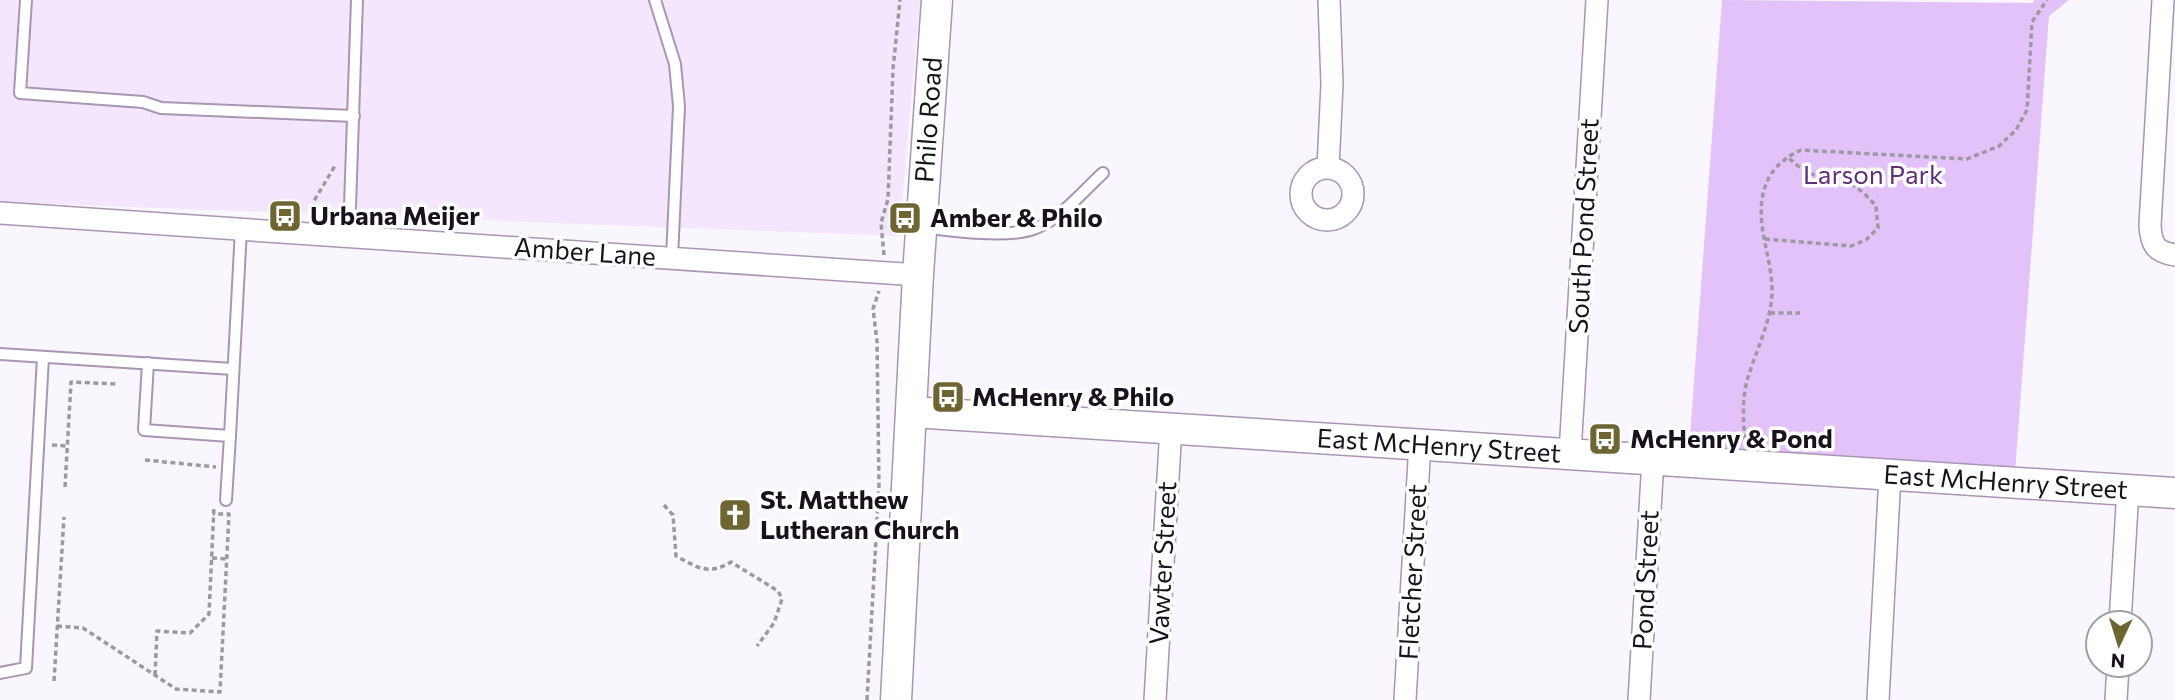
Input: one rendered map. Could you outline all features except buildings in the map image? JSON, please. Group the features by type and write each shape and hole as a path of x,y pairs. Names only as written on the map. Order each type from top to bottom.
{"street":[{"name":"Philo Road","path":"896,700 918,275 937,0"},
{"path":"1328,168 1332,84 1329,0"},
{"name":"South Pond Street","path":"1570,453 1597,0"},
{"path":"2165,252 2151,241 2150,225 2167,10"},
{"name":"Amber Lane","path":"0,213 918,275"},
{"name":"East McHenry Street","path":"912,412 2175,493"},
{"name":"Vawter Street","path":"1155,700 1171,427"},
{"name":"Fletcher Street","path":"1405,700 1420,443"},
{"name":"Pond Street","path":"1639,700 1653,459"},
{"path":"1878,700 1891,475"},
{"path":"2121,609 2128,489"},
{"path":"2116,700 2117,679"}],"lane":[{"path":"26,0 20,93 143,102 161,108 354,116"},
{"path":"349,236 357,0"},
{"path":"655,0 675,64 680,106 672,258"},
{"path":"921,226 1013,232 1035,229 1053,218 1103,173"},
{"path":"226,500 241,229"},
{"path":"0,354 233,369"},
{"path":"0,674 26,668 43,356"},
{"path":"148,363 144,430 230,436"}],"path":[{"path":"885,252 881,223 888,199 893,69 900,0"},
{"path":"1745,439 1743,415 1746,383 1770,313 1772,276 1760,214 1765,187 1787,156 1801,150 1967,159 1999,146 2016,130 2026,110 2032,22 2048,0"},
{"path":"1765,239 1851,246 1866,240 1878,228 1876,206 1862,192 1847,182 1804,173 1787,156"},
{"path":"1768,251 1773,240"},
{"path":"867,700 879,485 877,341 873,309 880,288"},
{"path":"1770,313 1800,313"},
{"path":"65,487 71,382 118,384"},
{"path":"145,460 216,467 215,478"},
{"path":"155,675 157,631 190,633 209,614 214,502"},
{"path":"664,505 673,515 676,556 706,572 718,570 731,562 778,591 782,599 780,608 757,646"},
{"path":"58,626 83,628 176,690 220,692 229,514 214,514"},
{"path":"54,681 64,517"},
{"path":"212,558 227,559"}],"shaded area":[{"path":"0,0 920,0 899,236 0,202"}],"green space":[{"name":"Larson Park","path":"1722,0 2033,3 2034,0 2069,0 2049,16 2015,472 1689,450"}],"place":[{"name":"Urbana Meijer","path":"285,216"},
{"name":"Amber & Philo","path":"905,218"},
{"name":"McHenry & Philo","path":"948,397"},
{"name":"McHenry & Pond","path":"1605,439"},
{"name":"St. Matthew Lutheran Church","path":"735,515"}]}
